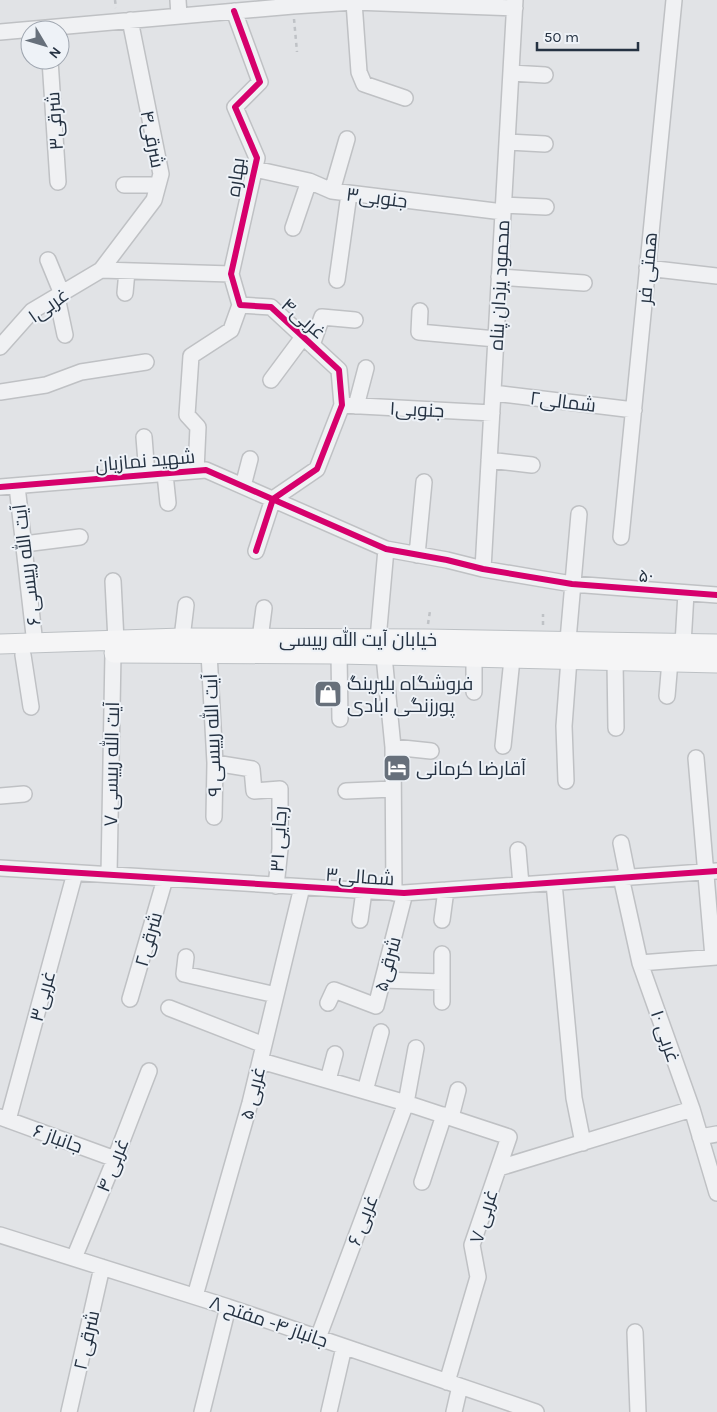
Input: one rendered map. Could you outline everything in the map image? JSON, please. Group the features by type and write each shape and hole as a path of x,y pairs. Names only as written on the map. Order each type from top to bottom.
{"main road":[{"name":"خیابان آیت الله رییسی","path":"114,647 182,638 260,638 381,647 474,648 568,640 717,644"},
{"name":"خیابان آیت الله رییسی","path":"0,644 29,649 114,647 209,653 339,654 381,647"},
{"name":"خیابان آیت الله رییسی","path":"474,648 512,659 717,662"},
{"name":"خیابان آیت الله رییسی","path":"0,656 29,649"}],"street":[{"path":"178,0 179,16"},
{"name":"همتی فر","path":"621,537 674,0"},
{"path":"354,2 359,72 364,84 405,98"},
{"path":"70,27 234,11 293,3 515,4"},
{"name":"محمود یزدان پناه","path":"482,569 515,4"},
{"name":"بهاره","path":"231,274 257,158 235,107 260,82 234,11"},
{"name":"شرقی۴","path":"101,270 154,200 161,174 130,20"},
{"path":"0,32 20,31"},
{"name":"شرقی۳","path":"51,70 58,182"},
{"path":"511,73 545,75"},
{"path":"332,192 347,139"},
{"path":"507,142 545,144"},
{"name":"جنوبی۳","path":"255,169 308,181 332,192 503,209 546,207"},
{"path":"293,228 308,181"},
{"path":"124,185 158,185"},
{"path":"337,280 349,194"},
{"path":"48,260 59,295 65,335"},
{"path":"647,268 717,276"},
{"path":"101,270 231,274 240,305 231,330 191,356 187,415 198,427 196,471"},
{"name":"غربی۱","path":"0,347 32,311 101,270"},
{"path":"126,294 127,271"},
{"path":"500,278 584,283"},
{"name":"غربی۴","path":"240,305 271,307 339,370 349,405"},
{"path":"420,311 420,332 496,339"},
{"path":"271,380 308,341 322,317 355,320"},
{"path":"0,392 46,385 80,372 146,362"},
{"path":"256,550 273,499 317,470 366,368"},
{"name":"شمالی۲","path":"493,393 634,410"},
{"name":"جنوبی۱","path":"349,405 492,413"},
{"path":"144,437 147,475"},
{"path":"243,486 250,459"},
{"path":"489,460 532,465"},
{"name":"شهید نمازیان","path":"0,487 206,470 386,549 447,560 482,569 572,584"},
{"path":"166,474 168,503"},
{"path":"417,555 424,482"},
{"name":"آیت الله رییسی ۶","path":"17,486 24,544 31,707"},
{"path":"568,640 579,514"},
{"path":"24,544 80,537"},
{"name":"شرقی۵","path":"328,1003 334,990 376,1006 400,893 393,747 381,647 386,549"},
{"name":"آیت الله رییسی ۷","path":"109,875 114,647 113,581"},
{"name":"۵۰","path":"572,584 717,595"},
{"path":"683,644 686,593"},
{"path":"182,638 186,605"},
{"path":"260,638 264,608"},
{"path":"474,648 474,692"},
{"name":"آیت الله رییسی ۹","path":"209,653 215,763 214,817"},
{"path":"339,654 340,719"},
{"path":"503,746 512,659"},
{"path":"566,781 564,726 569,659"},
{"path":"615,661 616,728"},
{"path":"666,696 670,661"},
{"path":"393,747 430,751"},
{"path":"640,963 715,957 712,871 696,758"},
{"name":"رجایی ۳۱","path":"215,763 252,769 254,791 280,789 280,848 276,886"},
{"path":"346,791 394,789"},
{"path":"0,796 24,794"},
{"name":"غربی ۱۰","path":"621,843 624,877 640,963 692,1110 717,1193"},
{"path":"518,850 522,885"},
{"name":"شمالی۳","path":"0,868 400,893 712,871"},
{"name":"غربی۳","path":"4,1119 76,873"},
{"name":"شرقی۲","path":"130,999 165,878"},
{"path":"554,883 574,1098 583,1143"},
{"name":"غربی ۵","path":"195,1296 250,1104 302,887"},
{"path":"442,920 446,890"},
{"path":"360,920 364,891"},
{"path":"442,954 442,1002"},
{"path":"186,957 184,974 276,995"},
{"path":"383,980 442,982"},
{"path":"169,1008 264,1045"},
{"path":"365,1091 381,1032"},
{"name":"غربی ۶","path":"318,1338 406,1103 416,1048"},
{"path":"328,1080 335,1054"},
{"path":"260,1061 448,1116"},
{"name":"غربی ۴","path":"74,1258 149,1071"},
{"path":"422,1182 458,1090"},
{"path":"499,1168 692,1110"},
{"name":"غربی ۷","path":"448,1116 509,1137 472,1246 478,1277 454,1384 454,1412"},
{"name":"جانباز ۶","path":"4,1119 115,1159"},
{"path":"700,1137 717,1134"},
{"name":"جانباز ۴- مفتح ۸","path":"0,1235 195,1296 536,1412"},
{"name":"شرقی ۲","path":"70,1412 102,1267"},
{"path":"202,1412 228,1307"},
{"path":"635,1332 638,1412"},
{"path":"329,1412 344,1347"}],"path":[{"path":"293,3 297,52"}],"cycle path":[{"path":"234,11 260,82 235,107 257,158 231,274 240,305 271,307 339,370 342,405 317,469 273,499 256,551"},
{"path":"0,487 206,470 386,549 447,560 483,569 572,584 717,595"},
{"path":"0,868 404,893 717,871"}],"place":[{"name":"فروشگاه بلبرینگ پورزنگی ابادی","path":"328,694"},
{"name":"آقارضا کرمانی","path":"397,768"}]}
